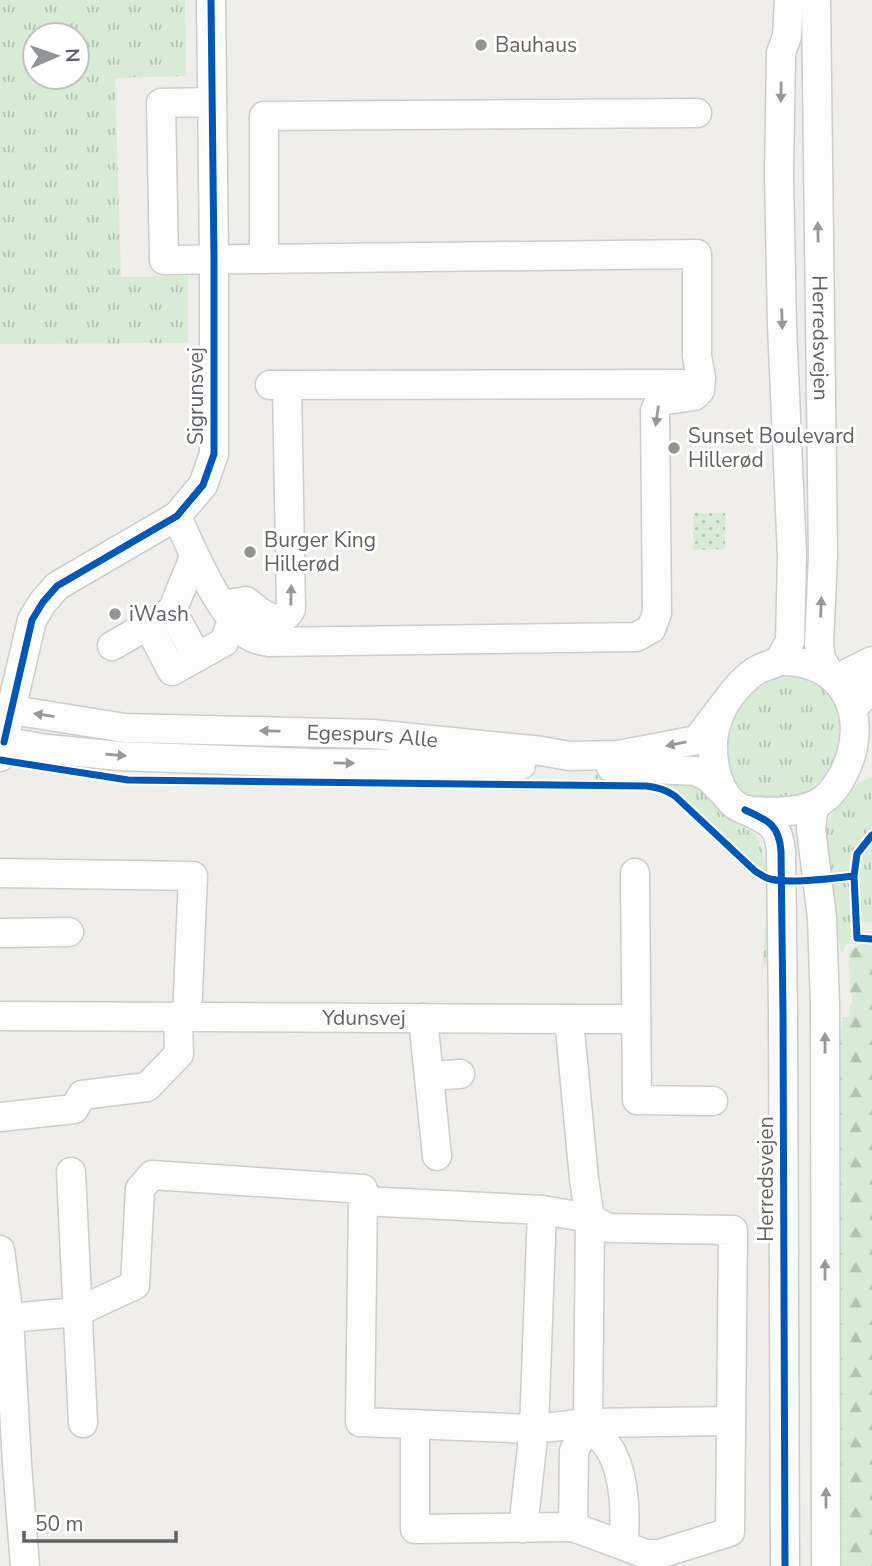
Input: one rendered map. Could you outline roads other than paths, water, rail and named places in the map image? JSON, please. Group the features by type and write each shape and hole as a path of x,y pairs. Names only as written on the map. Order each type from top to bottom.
{"street":[{"name":"Sigrunsvej","path":"1,747 5,709 32,620 43,602 57,586 177,516 203,485 214,454 211,0"},
{"path":"778,0 777,39 781,53"},
{"name":"Herredsvejen","path":"779,661 790,641 792,568 779,175 781,53 787,36 789,0"},
{"name":"Herredsvejen","path":"816,0 823,556 820,645 821,658 832,676"},
{"path":"177,516 191,565 226,623 252,638 278,643 636,637 651,629 657,613 655,411 659,402 694,396 700,390 701,377 697,356 697,254 164,260 160,103 212,102"},
{"path":"264,259 264,116 697,113"},
{"path":"148,625 172,671 197,657 246,601 261,613 276,619 289,614 291,609 279,385 682,384"},
{"path":"111,646 172,611 191,565"},
{"path":"172,611 197,657"},
{"path":"832,676 872,660"},
{"path":"779,661 814,665 832,676 863,717 853,751 860,767 814,806 772,813 745,810 732,802 723,792 715,768 713,747 716,727 725,703 757,670 779,661"},
{"name":"Egespurs Alle","path":"5,709 125,728 373,734 569,755 618,755 697,740 725,703"},
{"name":"Egespurs Alle","path":"1,747 120,756 310,763 588,766 696,771 709,778 723,792"},
{"path":"814,806 811,830 822,918 825,1005 826,1566"},
{"name":"Herredsvejen","path":"745,810 768,821 775,828 781,851 785,1566"},
{"path":"0,873 193,876 179,1054 147,1087 82,1095 74,1109 0,1117"},
{"path":"635,873 637,1100 713,1101"},
{"path":"0,933 69,932"},
{"name":"Ydunsvej","path":"0,1016 636,1019"},
{"path":"423,1018 437,1156"},
{"path":"569,1019 590,1218 588,1423 574,1451 573,1527"},
{"path":"429,1076 460,1074"},
{"path":"71,1172 83,1423"},
{"path":"9,1318 77,1312 135,1285 140,1189 152,1175 363,1189 360,1422 534,1429 588,1423 731,1421"},
{"path":"363,1201 542,1210 590,1218 608,1228 733,1230 730,1532 659,1555 646,1554 573,1527 415,1529 415,1424"},
{"path":"523,1528 534,1429 542,1210"},
{"path":"0,1250 9,1318 9,1464 25,1566"},
{"path":"588,1423 612,1453 621,1480 625,1516 624,1545"}],"place":[{"name":"Bauhaus","path":"481,45"},
{"name":"Sunset Boulevard Hillerød","path":"674,448"},
{"name":"Burger King Hillerød","path":"250,552"},
{"name":"iWash","path":"115,614"}]}
